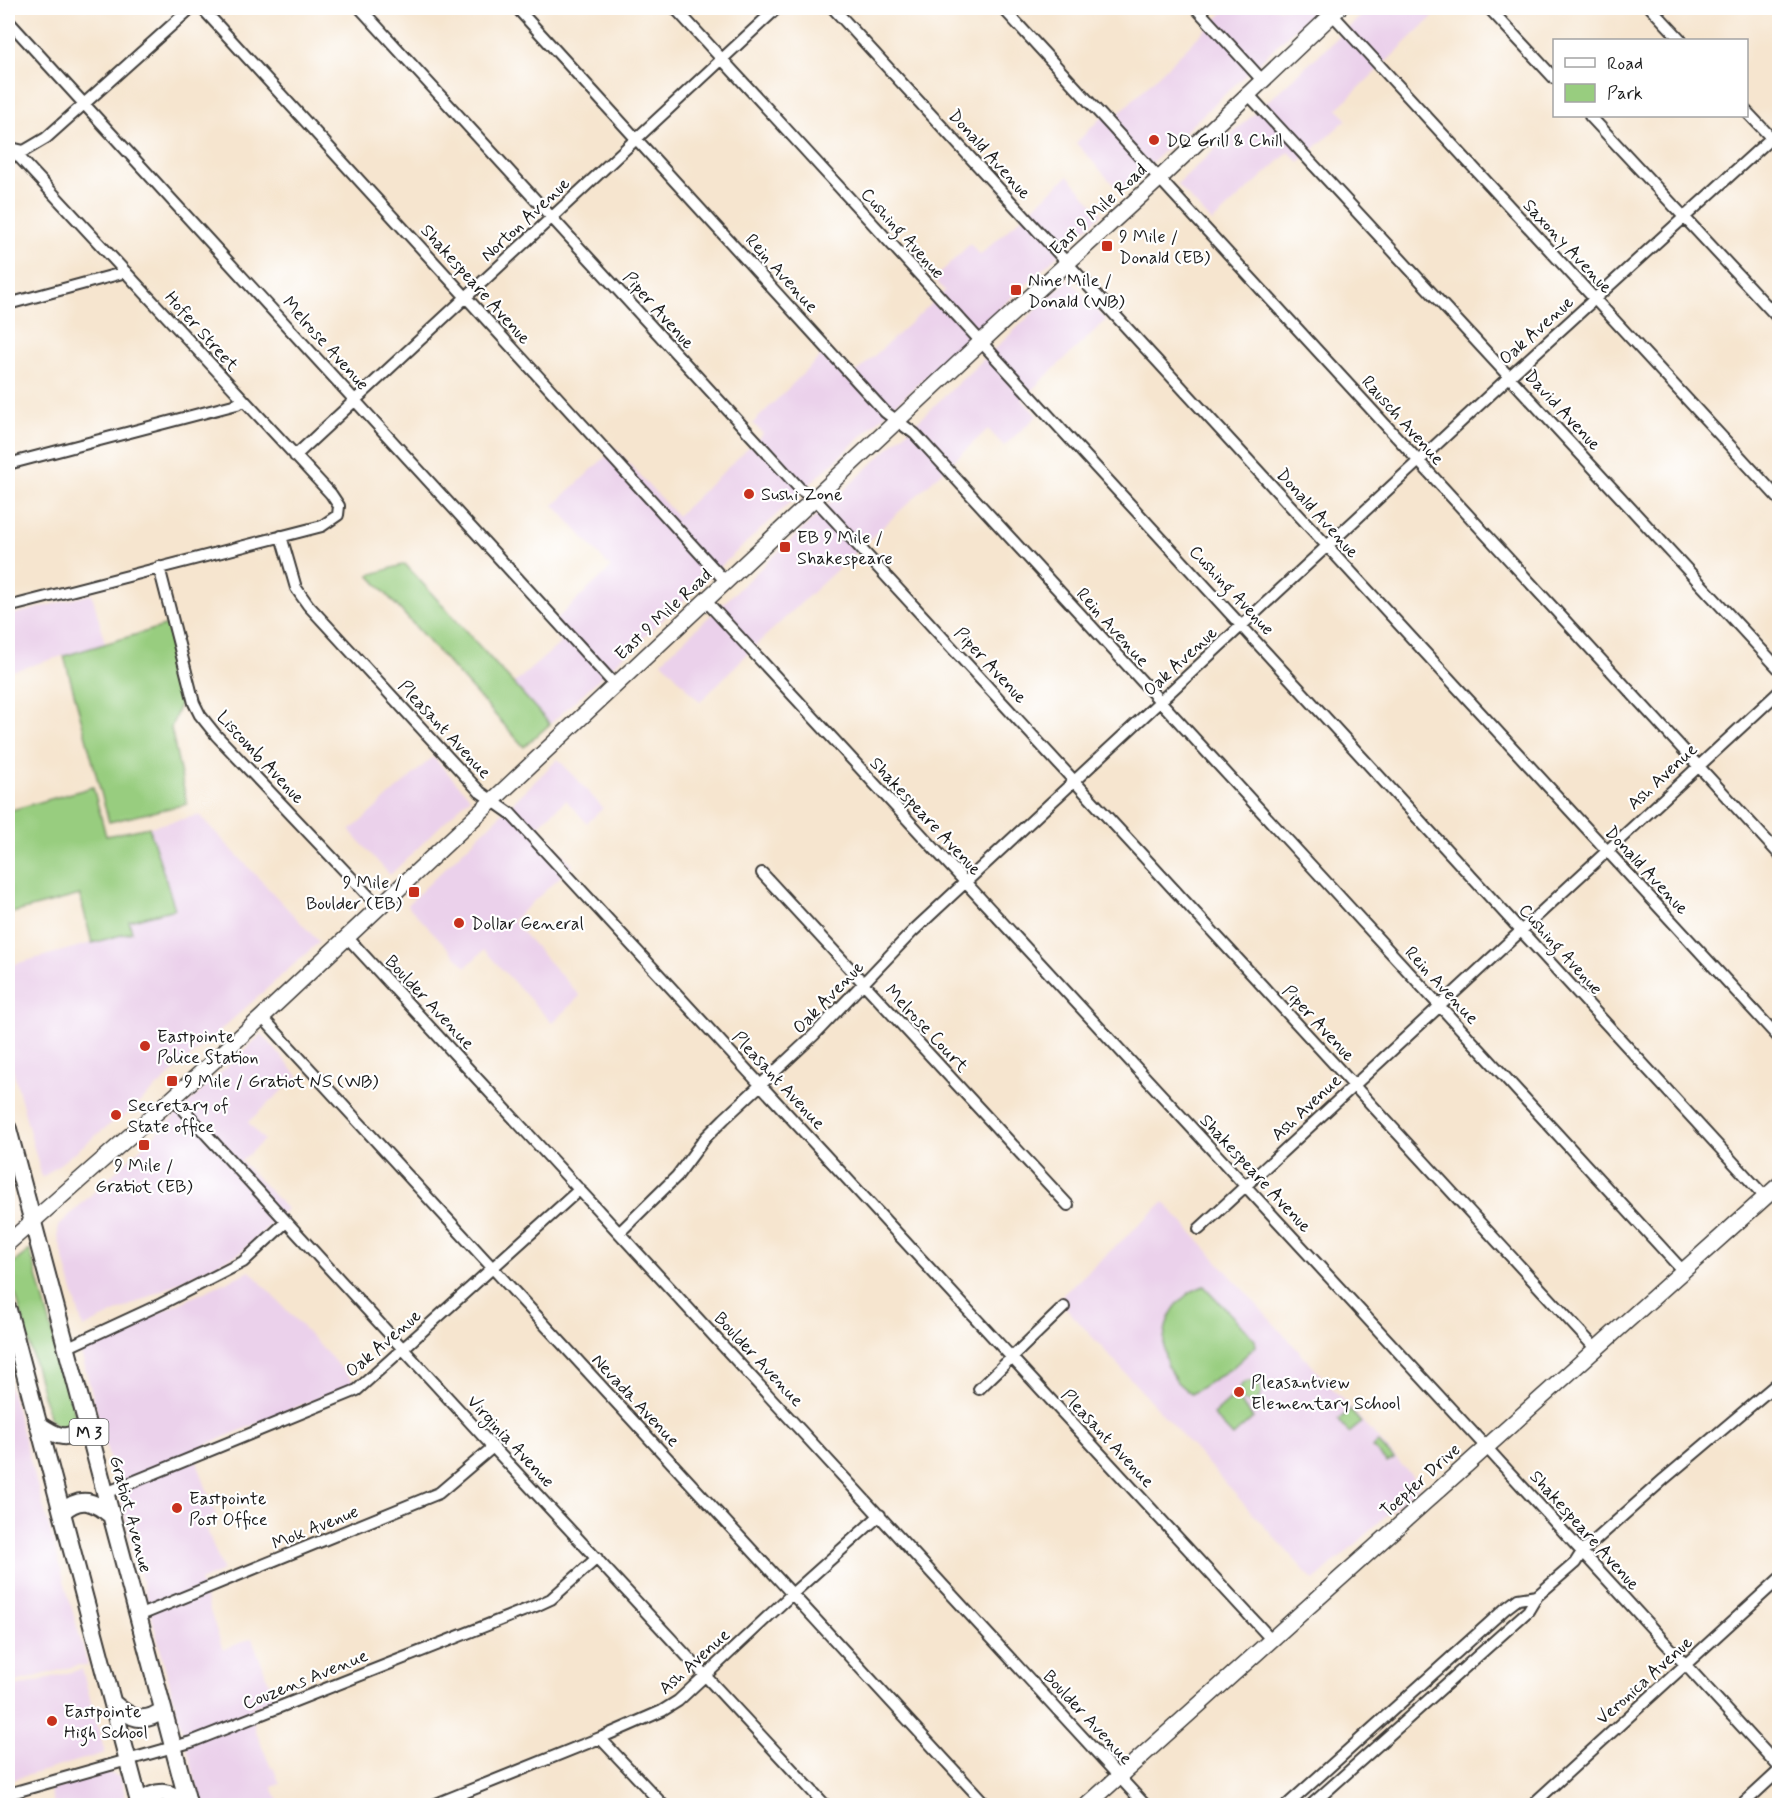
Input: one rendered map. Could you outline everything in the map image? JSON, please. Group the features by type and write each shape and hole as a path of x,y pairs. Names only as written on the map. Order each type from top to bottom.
{"main road":[{"name":"East 9 Mile Road","path":"8,1242 262,1017 1336,11"},
{"name":"Gratiot Avenue","path":"8,1129 188,1806"},
{"name":"Toepfer Drive","path":"1086,1806 1779,1184"},
{"name":"M 3","path":"8,1310 140,1804"},
{"path":"38,1424 56,1435 68,1436 75,1435 87,1425"},
{"path":"62,1512 74,1503 87,1502 100,1506 111,1516"},
{"path":"113,1703 127,1714 140,1718 152,1717 163,1710"},
{"path":"140,1804 152,1794 166,1793 181,1799 188,1806"}],"street":[{"path":"8,147 24,151 46,138 191,8"},
{"name":"Shakespeare Avenue","path":"202,8 726,582"},
{"name":"Piper Avenue","path":"360,8 801,490 814,499 1075,781 1595,1348"},
{"name":"Rein Avenue","path":"517,8 885,412 915,434 1683,1271"},
{"name":"Cushing Avenue","path":"675,8 1765,1197"},
{"name":"Norton Avenue","path":"295,456 777,8"},
{"name":"Donald Avenue","path":"833,8 1779,1040"},
{"name":"Rausch Avenue","path":"1003,8 1779,855"},
{"path":"1196,8 1262,80"},
{"path":"1489,8 1553,77"},
{"path":"1651,8 1680,39"},
{"name":"Saxony Avenue","path":"1336,11 1594,299 1779,500"},
{"name":"Melrose Avenue","path":"12,24 615,685"},
{"name":"David Avenue","path":"1248,94 1779,670"},
{"path":"1748,113 1775,134 1779,147"},
{"path":"1591,117 1779,320"},
{"name":"Oak Avenue","path":"620,1232 677,1176 706,1137 814,1035 913,931 1418,461 1775,134"},
{"name":"Hofer Street","path":"8,147 331,494 339,506 338,515 329,523 281,536"},
{"path":"8,304 126,272"},
{"path":"8,464 237,404 243,400"},
{"path":"8,607 281,536"},
{"name":"Pleasant Avenue","path":"281,536 296,588 301,596 480,792 510,813 1271,1639"},
{"name":"Liscomb Avenue","path":"159,567 194,703 200,716 379,907"},
{"name":"Shakespeare Avenue","path":"706,601 1486,1447 1779,1769"},
{"name":"Ash Avenue","path":"1199,1229 1779,691"},
{"name":"Melrose Court","path":"762,873 1068,1205"},
{"name":"Boulder Avenue","path":"347,937 1146,1806"},
{"name":"Nevada Avenue","path":"262,1017 987,1806"},
{"name":"Virginia Avenue","path":"173,1098 826,1806"},
{"name":"Oak Avenue","path":"106,1493 357,1390 580,1189"},
{"path":"66,1347 162,1303 243,1262 286,1222"},
{"path":"979,1389 1064,1307"},
{"path":"1310,1806 1528,1611 1537,1596 1575,1563 1582,1552 1779,1381"},
{"name":"Mok Avenue","path":"138,1616 440,1493 493,1447"},
{"name":"Ash Avenue","path":"431,1806 600,1738 662,1711 678,1701 880,1515"},
{"name":"Couzens Avenue","path":"8,1794 191,1742 551,1599 597,1558"},
{"name":"Veronica Avenue","path":"1531,1806 1779,1578"},
{"path":"1286,1806 1505,1609 1518,1599 1537,1596"},
{"path":"600,1738 664,1806"},
{"path":"1741,1806 1779,1769"}],"shaded area":[{"path":"1228,8 1317,8 1120,192 1076,143 1110,109 1116,116"},
{"path":"1370,8 1442,8 1337,109 1347,119 1299,162 1289,152 1212,222 1177,184"},
{"path":"1068,176 1102,214 550,724 513,684 562,642 548,627 611,568 554,505 615,448 677,516 763,434 753,423 823,354 848,380 945,291 934,279 970,244 980,255"},
{"path":"1069,279 1106,320 1022,399 1037,416 1004,446 988,429 758,643 700,702 662,661"},
{"path":"92,594 105,643 13,671 8,651 8,616"},
{"path":"433,757 470,797 390,875 350,831"},
{"path":"558,759 603,808 587,823 566,800 538,826 573,865 512,921 580,996 552,1023 484,950 466,967 407,905"},
{"path":"199,815 319,942 120,1120 113,1122 42,1178 8,1051 8,966 131,932 129,921 175,909 149,827"},
{"path":"262,1034 298,1076 248,1122 264,1140 241,1161 287,1209 240,1253 83,1328 58,1237 58,1226"},
{"name":"Pleasantview Elementary School","path":"1164,1202 1420,1485 1314,1581 1058,1299"},
{"path":"250,1271 355,1383 193,1450 216,1516 204,1522 223,1571 200,1581 223,1650 252,1638 275,1699 252,1708 255,1729 280,1784 272,1787 280,1805 202,1805 80,1349"},
{"path":"8,1381 88,1666 79,1665 8,1684"},
{"name":"Eastpointe High School","path":"82,1669 105,1753 8,1781 8,1689"},
{"path":"105,1772 120,1777 128,1805 54,1805 50,1790"}],"green space":[{"path":"405,564 550,724 524,747 369,575"},
{"path":"168,625 180,704 171,728 187,804 109,822 64,656"},
{"path":"93,787 106,836 149,827 175,909 129,921 132,932 92,943 80,895 8,914 8,811"},
{"path":"30,1250 76,1418 74,1426 60,1427 49,1417 17,1299 8,1277 8,1267"},
{"path":"1204,1286 1255,1340 1256,1346 1232,1368 1191,1394 1177,1382 1170,1372 1164,1348 1164,1336 1167,1324 1179,1302"},
{"path":"1250,1381 1258,1384 1261,1392 1258,1400 1250,1403 1242,1400 1239,1392 1242,1384"},
{"path":"1234,1396 1253,1418 1233,1436 1213,1415"},
{"path":"1350,1410 1361,1423 1349,1433 1338,1420"},
{"path":"1378,1442 1394,1459 1387,1463 1373,1448"}],"place":[{"name":"DQ Grill & Chill","path":"1154,140"},
{"name":"9 Mile / Donald (EB)","path":"1107,246"},
{"name":"Nine Mile / Donald (WB)","path":"1016,290"},
{"name":"Sushi Zone","path":"749,494"},
{"name":"EB 9 Mile / Shakespeare","path":"785,547"},
{"name":"9 Mile / Boulder (EB)","path":"414,892"},
{"name":"Dollar General","path":"459,923"},
{"name":"Eastpointe Police Station","path":"145,1046"},
{"name":"9 Mile / Gratiot NS (WB)","path":"172,1081"},
{"name":"Secretary of State office","path":"116,1115"},
{"name":"9 Mile / Gratiot (EB)","path":"144,1145"},
{"name":"Pleasantview Elementary School","path":"1239,1392"},
{"name":"Eastpointe Post Office","path":"177,1508"},
{"name":"Eastpointe High School","path":"52,1721"}]}
